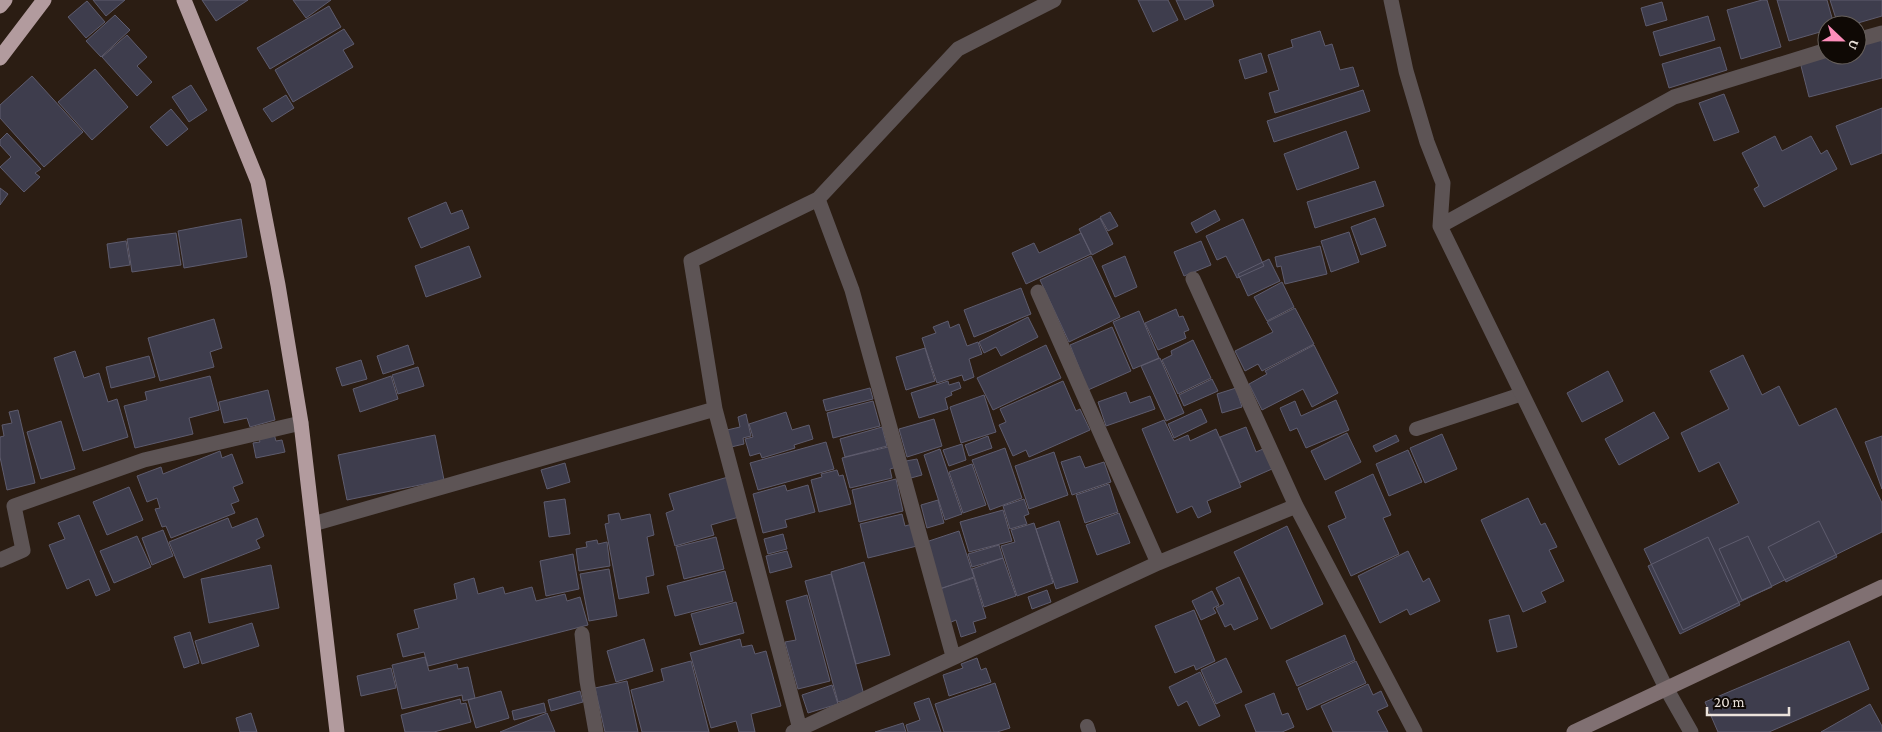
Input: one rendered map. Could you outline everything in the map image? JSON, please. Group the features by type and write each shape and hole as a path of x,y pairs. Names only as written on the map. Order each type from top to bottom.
{"highway":[{"path":"0,6 5,0"},
{"path":"0,58 44,0"},
{"path":"184,0 258,182 278,285 301,423 337,732"}],"street":[{"path":"1054,0 958,49 818,199 691,261 716,408 796,730 1158,563 1296,506"},
{"path":"1391,0 1406,72 1427,142 1443,184 1440,226 1666,688 1690,732"},
{"path":"1867,37 1882,33"},
{"path":"1440,226 1674,97 1817,53"},
{"path":"818,199 852,290 953,656"},
{"path":"1193,279 1296,506 1415,732"},
{"path":"1038,292 1158,563"},
{"path":"313,524 716,408"},
{"path":"0,560 23,550 14,506 144,460 301,423"},
{"path":"1574,732 1882,587"},
{"path":"582,634 587,681 596,732"}],"lane":[{"path":"1416,429 1522,394"}],"building":[{"path":"93,0 125,0 106,16"},
{"path":"202,0 248,0 216,21"},
{"path":"293,0 331,0 306,18"},
{"path":"1138,0 1168,0 1178,20 1153,32"},
{"path":"1176,0 1212,0 1214,6 1185,20"},
{"path":"1767,0 1781,47 1741,59 1727,10"},
{"path":"1777,0 1827,0 1831,15 1817,15 1817,33 1789,41"},
{"path":"1830,0 1882,0 1882,16 1867,20 1867,15 1835,15"},
{"path":"87,1 105,22 86,38 68,17"},
{"path":"1662,2 1667,20 1646,26 1641,8"},
{"path":"329,6 341,27 270,69 257,48"},
{"path":"115,15 130,30 101,57 86,41"},
{"path":"1708,16 1715,40 1660,56 1653,32"},
{"path":"344,29 354,44 343,50 353,67 293,102 275,70"},
{"path":"1320,31 1325,46 1332,44 1340,70 1353,67 1359,86 1275,113 1269,93 1279,90 1268,55 1293,47 1291,40"},
{"path":"127,35 147,57 137,66 152,82 137,96 102,57"},
{"path":"1880,36 1882,43 1882,78 1809,97 1799,58 1817,56 1817,65 1867,65 1867,39"},
{"path":"1720,47 1727,70 1669,88 1662,64"},
{"path":"1261,53 1267,72 1245,79 1239,60"},
{"path":"95,69 128,107 92,140 58,102"},
{"path":"32,76 83,132 44,167 0,118 0,105"},
{"path":"191,85 207,110 189,122 172,97"},
{"path":"1363,90 1370,111 1274,142 1267,121"},
{"path":"1724,94 1739,132 1714,141 1699,103"},
{"path":"286,95 294,108 272,122 263,109"},
{"path":"1882,108 1882,153 1851,165 1836,126"},
{"path":"171,109 188,129 167,146 150,127"},
{"path":"1346,131 1359,168 1297,190 1284,154"},
{"path":"7,133 41,169 35,173 40,177 24,192 0,167 11,157 0,145 0,140"},
{"path":"1775,136 1782,151 1811,136 1821,154 1827,150 1837,169 1764,207 1754,189 1759,186 1742,153"},
{"path":"1375,181 1384,206 1315,228 1307,202"},
{"path":"0,188 8,194 0,205"},
{"path":"446,202 451,214 462,210 469,228 421,248 408,218"},
{"path":"1215,210 1220,220 1196,233 1191,223"},
{"path":"1110,212 1118,226 1108,231 1100,217"},
{"path":"1100,218 1113,244 1092,255 1079,229"},
{"path":"1375,218 1386,246 1361,255 1351,227"},
{"path":"241,219 247,257 184,268 178,231"},
{"path":"1243,219 1264,266 1237,278 1226,256 1217,260 1206,236"},
{"path":"1349,232 1359,262 1331,272 1321,241"},
{"path":"176,233 181,265 132,272 127,239"},
{"path":"1081,233 1091,254 1026,284 1012,253 1034,243 1039,253"},
{"path":"126,241 130,265 110,268 107,244"},
{"path":"1201,241 1211,265 1184,276 1174,252"},
{"path":"469,246 481,277 426,297 415,266"},
{"path":"1320,246 1327,274 1285,284 1281,266 1277,267 1275,257"},
{"path":"1091,256 1120,317 1069,342 1040,280"},
{"path":"1125,256 1137,287 1115,297 1102,266"},
{"path":"1269,259 1280,281 1248,296 1238,274"},
{"path":"1282,282 1294,307 1267,321 1254,297"},
{"path":"1021,288 1031,314 974,337 964,310"},
{"path":"1295,308 1314,344 1262,371 1258,364 1245,371 1235,351 1273,332 1267,322"},
{"path":"1176,309 1179,317 1183,316 1189,330 1184,332 1186,338 1158,350 1145,323"},
{"path":"1139,311 1159,358 1133,369 1113,322"},
{"path":"1028,317 1038,337 1001,356 996,347 984,353 979,342"},
{"path":"214,319 222,348 210,352 214,367 160,381 148,338"},
{"path":"948,321 950,328 959,324 967,346 978,342 982,354 969,359 974,377 964,381 962,375 937,383 922,338 936,333 933,327"},
{"path":"1112,327 1131,371 1088,390 1070,345"},
{"path":"1193,340 1211,378 1178,394 1162,360 1172,355 1171,351"},
{"path":"408,345 414,364 383,374 377,356"},
{"path":"1046,345 1061,378 993,410 977,378"},
{"path":"1314,345 1338,393 1312,407 1303,389 1262,410 1249,384 1267,374 1265,371"},
{"path":"925,348 935,381 906,390 896,357"},
{"path":"75,351 84,378 99,373 108,402 117,399 128,437 83,451 54,358"},
{"path":"1743,355 1762,395 1779,386 1799,426 1836,408 1882,503 1882,532 1683,630 1644,549 1739,503 1719,462 1699,472 1681,433 1729,409 1710,371"},
{"path":"149,356 155,377 111,388 106,367"},
{"path":"1160,358 1184,413 1166,421 1141,366"},
{"path":"361,360 367,379 342,386 336,368"},
{"path":"418,367 424,386 398,394 392,375"},
{"path":"1608,371 1623,401 1582,422 1567,393"},
{"path":"210,376 219,410 189,418 193,434 135,448 124,406 147,400 145,392"},
{"path":"391,376 398,399 360,412 353,389"},
{"path":"1212,379 1218,391 1184,406 1179,395"},
{"path":"948,381 949,385 959,382 961,388 951,392 952,395 945,398 948,409 919,418 911,393"},
{"path":"1063,381 1076,411 1080,409 1090,430 1029,457 1026,450 1013,456 999,425 1006,422 1000,409"},
{"path":"870,388 873,399 826,411 823,400"},
{"path":"1236,388 1242,407 1222,413 1217,394"},
{"path":"268,390 275,420 250,427 247,418 224,423 219,402"},
{"path":"1126,392 1130,403 1150,396 1155,409 1106,426 1098,402"},
{"path":"984,395 996,432 961,443 950,407"},
{"path":"1336,400 1349,430 1306,448 1297,428 1290,431 1280,408 1295,401 1301,416"},
{"path":"873,401 880,426 833,438 827,413"},
{"path":"1201,409 1207,422 1174,438 1168,424"},
{"path":"18,410 35,483 7,490 0,457 0,437 4,436 2,425 12,423 9,412"},
{"path":"786,412 792,430 809,425 813,439 794,445 795,448 762,458 760,453 750,456 745,439 753,437 749,424"},
{"path":"1654,412 1669,438 1619,465 1605,439"},
{"path":"746,414 751,436 743,438 744,444 731,447 727,430 740,427 738,417"},
{"path":"934,419 942,446 907,457 899,429"},
{"path":"1164,420 1174,441 1188,435 1190,441 1216,429 1241,487 1207,501 1211,512 1198,518 1192,506 1177,513 1142,429"},
{"path":"61,421 75,469 41,479 27,432"},
{"path":"882,427 887,446 845,457 840,439"},
{"path":"1246,427 1256,452 1263,449 1272,469 1240,483 1220,437"},
{"path":"1347,433 1361,462 1325,480 1311,451"},
{"path":"274,434 276,441 282,440 285,452 256,458 253,443 260,442 258,438"},
{"path":"1442,434 1457,469 1425,483 1410,448"},
{"path":"435,435 444,480 347,500 338,455"},
{"path":"1396,435 1399,441 1376,452 1373,446"},
{"path":"988,436 992,448 969,456 965,445"},
{"path":"1882,436 1882,489 1865,442"},
{"path":"826,442 834,469 758,490 750,463"},
{"path":"962,444 966,460 949,466 943,450"},
{"path":"892,446 897,467 890,469 892,478 850,488 842,458"},
{"path":"1005,448 1022,498 990,510 972,460"},
{"path":"940,449 962,514 945,520 924,455"},
{"path":"1408,450 1422,482 1389,496 1376,464"},
{"path":"220,451 222,458 232,454 243,483 233,487 239,501 231,504 235,513 171,538 166,526 162,527 155,509 160,508 157,498 147,502 137,476 161,467 163,474"},
{"path":"1054,452 1068,495 1029,509 1015,466"},
{"path":"1080,456 1085,468 1104,462 1111,482 1072,495 1061,462"},
{"path":"917,459 922,475 911,478 906,461"},
{"path":"565,463 570,482 547,489 541,470"},
{"path":"972,464 986,505 963,513 949,472"},
{"path":"837,470 839,476 843,475 851,504 819,512 811,480 822,477 821,474"},
{"path":"1373,474 1391,515 1383,518 1399,554 1351,576 1328,526 1346,518 1335,492"},
{"path":"728,477 739,517 711,525 714,535 675,546 666,513 674,510 669,494"},
{"path":"896,479 903,511 859,522 852,490"},
{"path":"1109,484 1118,512 1085,523 1076,495"},
{"path":"785,485 787,491 808,485 815,512 785,520 787,527 763,533 753,494"},
{"path":"129,487 143,520 107,535 93,502"},
{"path":"1528,498 1541,525 1545,523 1557,547 1549,550 1564,581 1541,592 1546,602 1523,612 1481,520"},
{"path":"565,499 570,534 549,537 544,502"},
{"path":"1024,499 1029,514 1024,516 1027,524 1010,529 1003,506"},
{"path":"938,500 944,523 927,528 921,505"},
{"path":"1003,510 1012,541 969,552 960,522"},
{"path":"619,513 621,520 650,514 654,535 647,537 654,575 646,577 649,593 619,599 605,524 609,523 608,515"},
{"path":"1119,513 1130,543 1097,555 1086,525"},
{"path":"902,514 905,526 912,524 917,546 868,558 860,524"},
{"path":"79,515 110,590 96,596 89,579 67,589 49,545 65,539 58,523"},
{"path":"228,518 232,528 257,518 264,536 256,540 260,548 184,578 169,542"},
{"path":"1059,521 1078,582 1056,589 1036,529"},
{"path":"1819,521 1837,557 1786,582 1768,547"},
{"path":"1034,523 1053,583 1017,596 1001,546 1015,542 1011,530"},
{"path":"1287,526 1323,604 1271,629 1234,552"},
{"path":"163,530 173,556 152,565 142,538"},
{"path":"959,531 974,577 940,589 926,542"},
{"path":"783,534 787,549 768,554 764,539"},
{"path":"137,536 151,567 114,583 100,551"},
{"path":"1748,536 1772,587 1742,600 1719,549"},
{"path":"716,537 724,569 684,579 676,547"},
{"path":"1708,537 1740,605 1680,634 1648,566"},
{"path":"597,540 598,544 607,542 610,566 579,571 576,549 587,547 586,542"},
{"path":"999,545 1003,558 972,567 968,554"},
{"path":"787,551 792,567 770,573 766,556"},
{"path":"1408,551 1423,582 1429,578 1440,601 1410,615 1407,609 1380,623 1358,576"},
{"path":"573,554 579,589 546,596 540,561"},
{"path":"1003,558 1016,596 984,607 972,569"},
{"path":"864,562 890,655 856,664 831,572"},
{"path":"271,565 279,608 209,623 201,579"},
{"path":"609,569 617,616 589,621 580,574"},
{"path":"725,571 733,601 675,616 667,586"},
{"path":"831,574 864,695 838,702 805,581"},
{"path":"1239,577 1258,619 1234,630 1231,624 1225,627 1216,608 1224,604 1216,588"},
{"path":"474,578 478,594 503,587 505,594 532,587 536,601 565,594 567,601 580,597 588,625 428,666 424,652 403,657 397,634 419,628 414,610 457,599 454,584"},
{"path":"974,578 986,618 973,622 976,632 961,637 956,620 949,623 939,589"},
{"path":"1047,590 1051,602 1032,609 1028,597"},
{"path":"1212,591 1219,605 1213,608 1216,613 1201,620 1192,601"},
{"path":"807,595 830,681 798,689 785,642 796,640 786,601"},
{"path":"736,602 744,633 700,645 691,614"},
{"path":"1194,610 1215,661 1196,670 1194,665 1175,673 1155,626"},
{"path":"1509,615 1517,647 1497,652 1489,620"},
{"path":"252,623 259,646 202,664 195,641"},
{"path":"190,632 199,663 184,668 174,637"},
{"path":"1345,635 1355,660 1297,686 1286,661"},
{"path":"644,639 653,671 616,682 607,651"},
{"path":"740,639 742,647 752,645 755,654 766,651 781,706 751,714 755,732 739,732 736,721 711,728 690,653"},
{"path":"1849,641 1869,689 1769,732 1718,732 1705,702"},
{"path":"425,657 429,671 457,664 458,669 468,667 475,698 463,701 462,695 402,709 392,665"},
{"path":"977,658 981,670 986,668 991,682 949,696 943,675 963,668 961,664"},
{"path":"1226,658 1242,692 1216,704 1201,670"},
{"path":"691,661 709,732 642,732 631,690 664,681 661,669"},
{"path":"1356,661 1366,683 1307,710 1298,688"},
{"path":"391,668 396,688 361,696 357,676"},
{"path":"1200,672 1220,716 1199,726 1187,701 1178,706 1169,687"},
{"path":"627,681 638,732 605,732 595,688"},
{"path":"995,683 1010,728 997,732 944,732 935,704"},
{"path":"1368,684 1373,695 1381,691 1388,706 1377,711 1388,732 1333,732 1321,706"},
{"path":"832,685 838,704 808,713 802,695"},
{"path":"501,691 509,718 476,728 468,700"},
{"path":"580,691 583,702 551,711 548,700"},
{"path":"1274,693 1282,715 1288,713 1294,727 1282,732 1256,732 1245,705"},
{"path":"929,698 941,732 908,732 906,725 920,720 914,703"},
{"path":"460,699 461,704 466,703 471,722 434,732 405,732 401,715"},
{"path":"544,703 546,712 514,720 512,711"},
{"path":"1870,704 1882,726 1882,732 1821,732"},
{"path":"251,713 257,732 240,732 236,718"},
{"path":"547,713 555,732 500,732"},
{"path":"903,723 906,732 875,732"}]}
